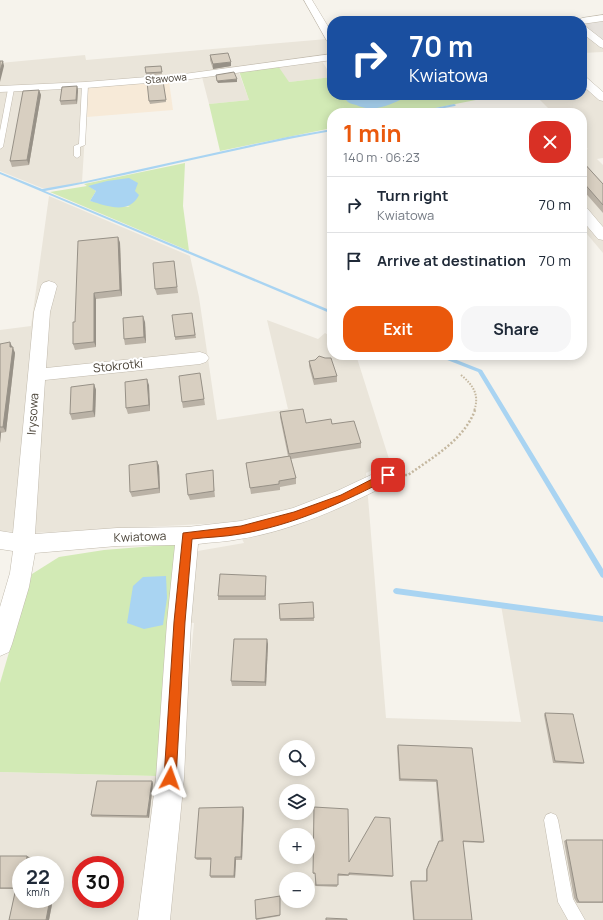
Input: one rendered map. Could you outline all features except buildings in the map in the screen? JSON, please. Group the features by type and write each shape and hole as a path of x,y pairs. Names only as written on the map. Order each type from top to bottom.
{"street":[{"path":"308,0 327,32"},
{"path":"587,20 603,18"},
{"path":"587,32 603,45"},
{"name":"Stawowa","path":"0,89 85,85 184,77 327,58"},
{"path":"587,84 603,98"},
{"path":"587,217 603,236"},
{"name":"Irysowa","path":"26,544 24,529 36,374 42,312 49,286"},
{"name":"Stokrotki","path":"36,374 200,358"},
{"name":"Kwiatowa","path":"0,540 26,544 117,537 187,536 241,530 295,516 344,497 388,475"},
{"path":"154,920 170,778 179,622 187,536"},
{"path":"0,644 22,570 26,544"}],"lane":[{"path":"77,156 77,146 82,144 85,85"},
{"path":"0,146 11,88"},
{"path":"551,820 566,902 577,920"}],"path":[{"path":"388,475 408,475 457,438 469,424 475,408 476,394 471,384 461,375"}],"shaded area":[{"path":"603,20 603,41 587,30 587,23"},
{"path":"587,34 603,41 603,52 587,53"},
{"path":"327,39 327,58 322,61 327,69 327,78 289,82 238,70 249,100 209,104 202,77 88,86 82,182 52,189 42,188 0,171 0,63 85,55 86,60"},
{"path":"587,78 603,93 603,158 597,159 603,165 603,253 587,234 587,108 548,108 540,100 587,100"},
{"path":"169,81 173,110 87,117 88,86"},
{"path":"49,196 190,256 199,297 217,420 288,409 267,320 318,339 325,333 327,334 327,360 358,360 390,462 366,473 386,718 521,722 501,605 603,621 603,920 0,920 0,772 156,776 163,709 186,710 194,623 186,622 192,552 244,543 233,521 223,523 32,533 0,531 0,330 31,326"}],"green space":[{"path":"278,66 289,82 327,78 327,100 476,100 435,108 327,108 327,129 220,151 209,104 249,100 239,71"},
{"path":"185,163 183,206 189,251 50,192 87,186 84,184","holes":["89,186 130,207 90,201 96,191"]},
{"path":"178,544 156,776 0,772 0,683 32,574 59,557 104,550"}],"water":[{"path":"346,100 400,100 378,108 362,107"},
{"path":"129,178 138,183 135,191 139,195 130,205 124,207 110,207 90,201 96,191 88,186 107,181"},
{"path":"166,576 167,598 163,625 144,629 127,623 133,586 143,577"}],"waterway":[{"path":"439,108 454,105"},
{"path":"43,190 327,131"},
{"path":"0,173 327,311"},
{"path":"452,360 480,371 603,575"},
{"path":"396,591 603,619"}],"route":[{"path":"170,778 179,622 187,536 241,530 295,516 344,497 388,475"}]}
